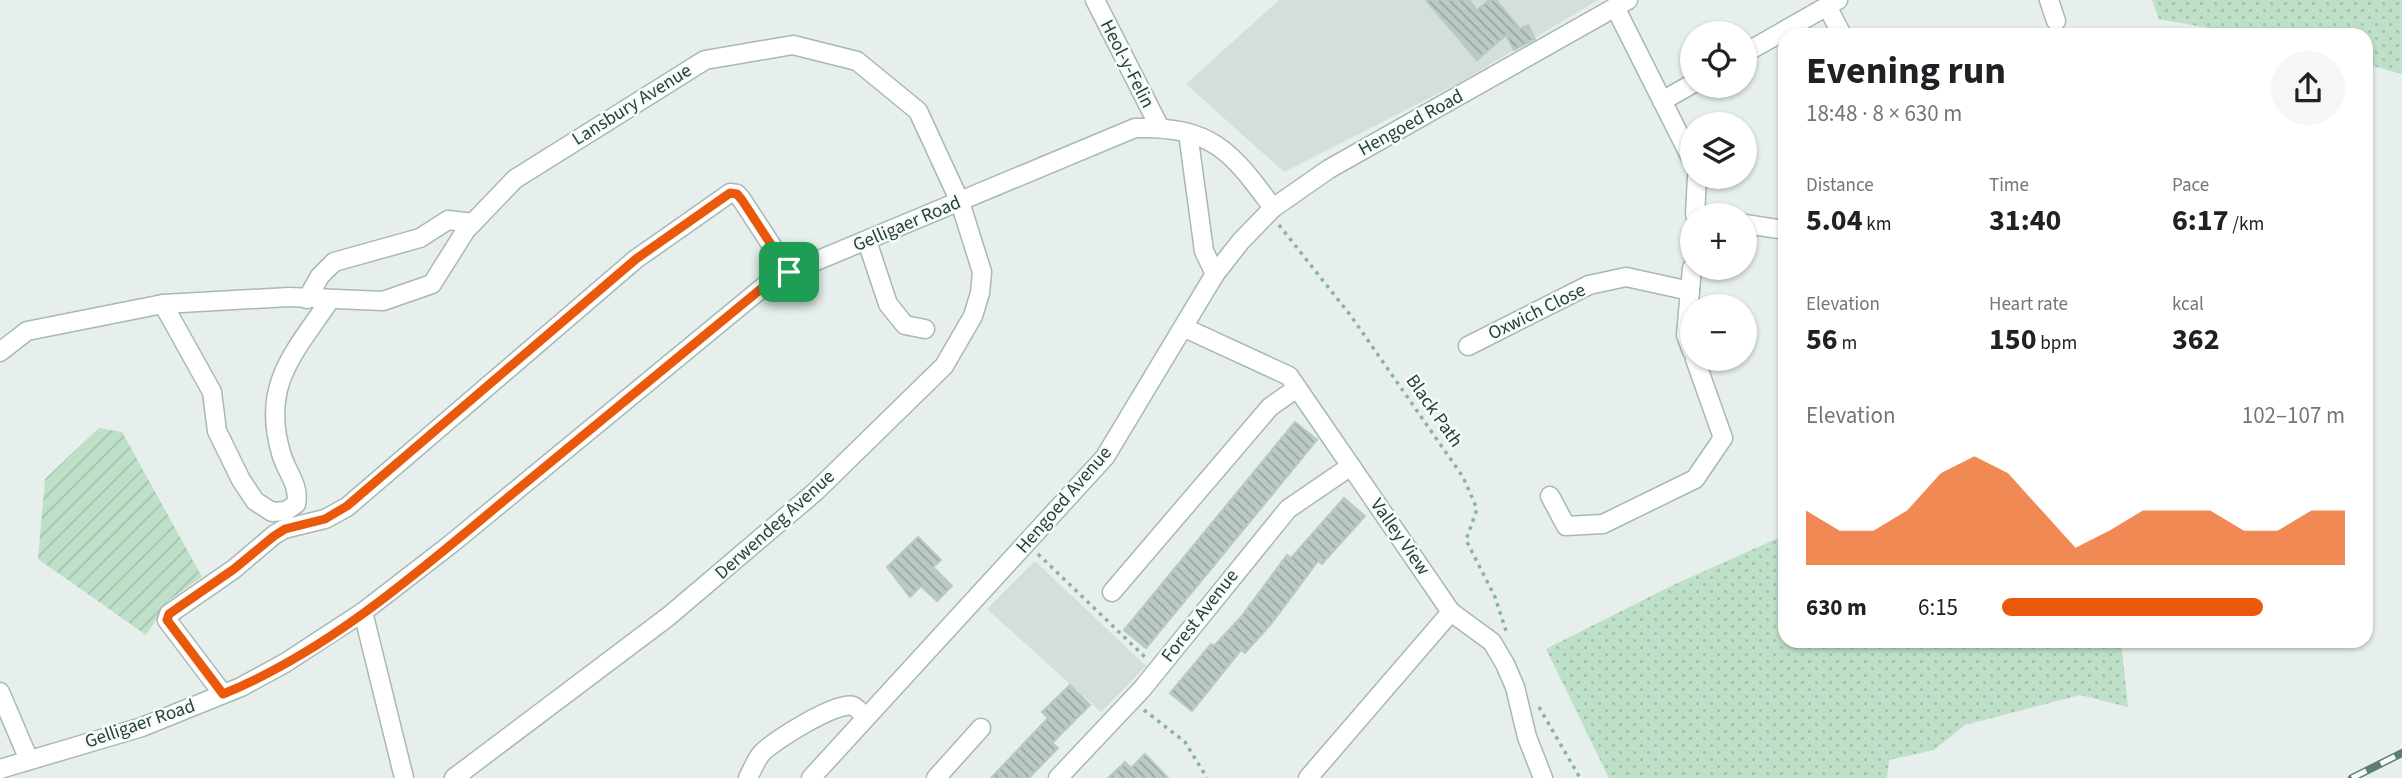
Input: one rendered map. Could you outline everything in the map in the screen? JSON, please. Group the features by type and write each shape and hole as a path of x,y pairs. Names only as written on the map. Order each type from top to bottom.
{"street":[{"name":"Heol-y-Felin","path":"1094,0 1160,128"},
{"path":"2049,0 2056,21"},
{"path":"1788,28 1832,3 1840,28"},
{"path":"1622,4 1662,101 1680,136"},
{"name":"Hengoed Road","path":"1215,274 1241,241 1271,210 1329,169 1622,4"},
{"path":"1757,46 1778,34"},
{"name":"Lansbury Avenue","path":"0,352 27,331 163,304 307,299 383,301 432,284 473,223 515,179 705,60 793,45 857,61 918,111 960,202"},
{"path":"1662,101 1680,91"},
{"name":"Gelligaer Road","path":"0,769 142,727 223,694 285,663 363,612 451,544 773,279 960,202 1112,135 1135,128 1160,128 1188,133 1213,143 1236,159 1271,210"},
{"path":"1188,133 1204,251 1215,274"},
{"path":"163,304 212,391 217,431 241,480 263,509 290,519 325,519 347,506 636,259 730,193 737,194 742,200 789,272"},
{"name":"Derwendeg Avenue","path":"454,778 669,616 768,535 944,366 962,340 981,293 982,272 976,245 960,202"},
{"path":"307,299 320,276 334,262 420,238 448,220 473,223"},
{"path":"1757,226 1778,229"},
{"path":"867,241 888,304 905,325 925,329"},
{"name":"Hengoed Avenue","path":"811,778 1105,457 1185,328 1215,274"},
{"name":"Oxwich Close","path":"1468,346 1589,285 1626,277 1690,291"},
{"path":"1690,294 1691,280"},
{"path":"223,694 176,636 167,620 169,614 234,569 290,519 298,491 283,461 275,432 275,404 287,361 330,300"},
{"name":"Valley View","path":"1185,328 1289,376 1451,612 1492,642 1506,664 1543,778"},
{"path":"1550,496 1566,526 1603,524 1695,479 1723,438 1699,371"},
{"path":"1112,592 1270,407 1297,387"},
{"name":"Forest Avenue","path":"1058,778 1158,669 1288,509 1351,466"},
{"path":"363,612 404,778"},
{"path":"1308,778 1451,612"},
{"path":"0,692 29,760"},
{"path":"748,778 761,754 780,738 831,711 845,705 854,706 865,718"},
{"path":"936,778 981,728"}],"path":[{"name":"Black Path","path":"1271,210 1351,316 1462,477 1477,509 1466,540 1495,597 1507,636"},
{"path":"1026,543 1158,669"},
{"path":"1131,700 1185,742 1207,778"}],"shaded area":[{"path":"1279,0 1598,0 1459,83 1284,172 1186,84"},
{"path":"1035,561 1146,666 1101,712 987,609"}],"green space":[{"path":"2152,0 2402,0 2402,74 2373,66 2373,28 2208,28 2159,19"},
{"path":"99,428 122,432 202,577 169,600 146,635 38,559 45,479"},
{"path":"1778,538 1778,648 2122,648 2128,707 2080,695 1965,725 1934,750 1889,760 1887,778 1609,778 1546,649 1671,586"}],"building":[{"path":"1426,0 1469,0 1477,10 1489,0 1496,0 1520,29 1528,25 1535,39 1514,50 1506,35 1477,60"},
{"path":"1295,422 1317,440 1146,648 1124,630"},
{"path":"1344,498 1365,516 1322,564 1318,561 1271,624 1245,653 1241,650 1192,711 1170,693 1211,644 1214,646 1241,617 1287,555 1291,558"},
{"path":"918,537 941,560 933,567 952,586 937,601 921,586 910,597 887,567"},
{"path":"1070,685 1090,705 1052,743 1058,748 1029,778 991,778 1048,718 1042,712"},
{"path":"1145,754 1168,778 1108,778 1125,762 1131,768"}],"railway":[{"path":"2352,778 2402,753"}],"route":[{"path":"730,193 737,194 742,200 789,272 773,279 451,544 363,612 285,663 223,694 176,636 167,620 169,614 234,569 285,529 325,519 347,506 462,411 636,259 730,193"}]}
